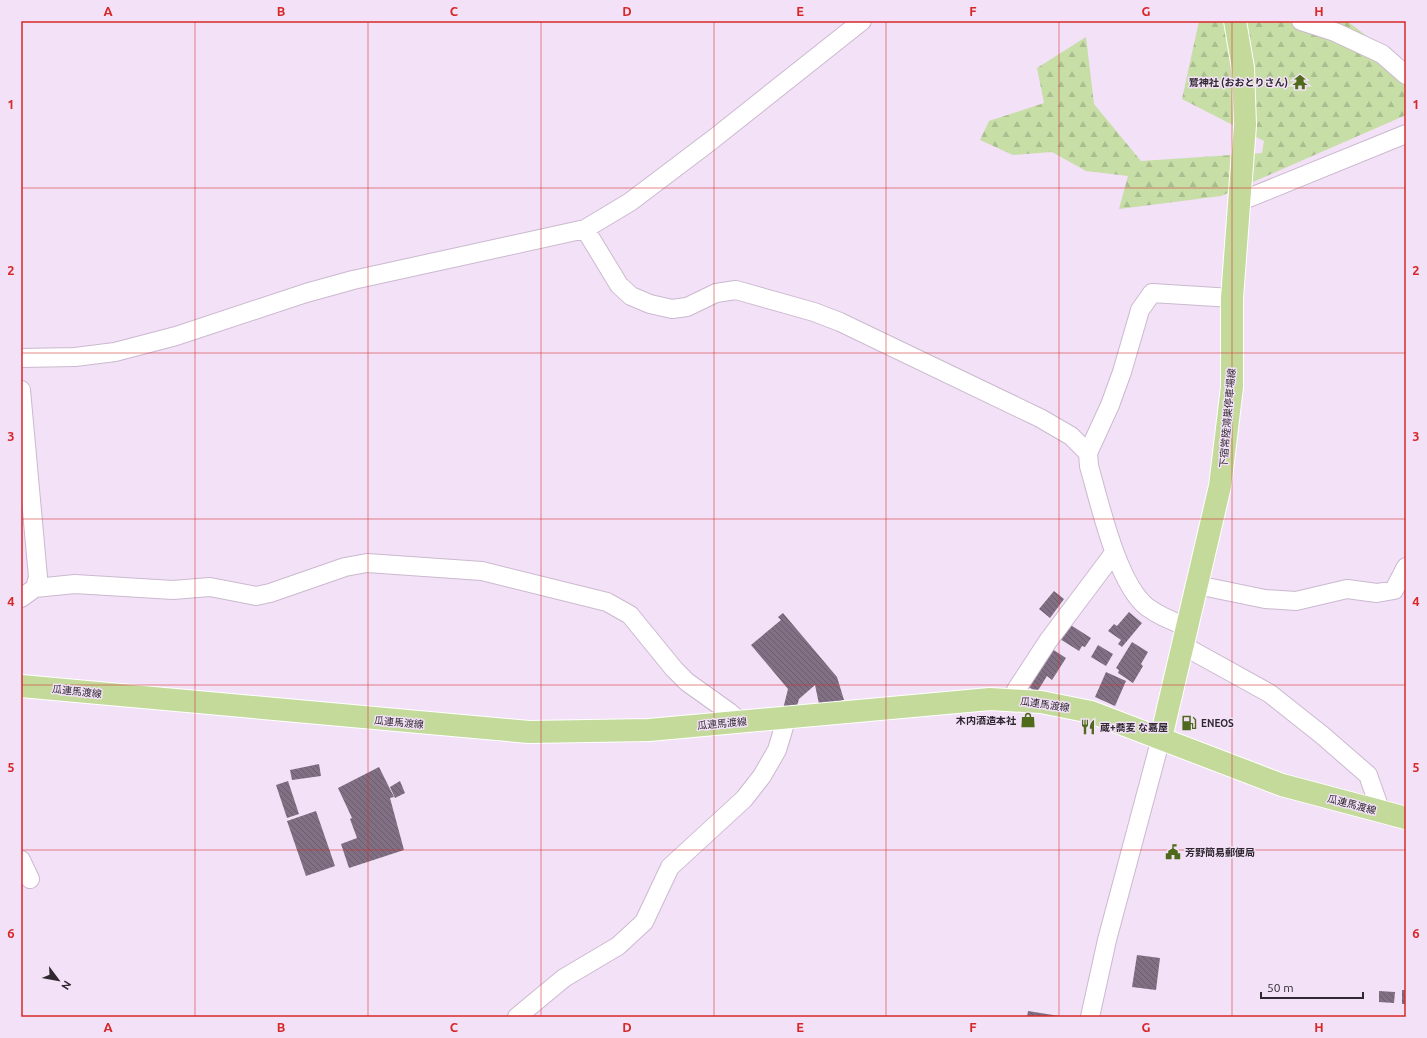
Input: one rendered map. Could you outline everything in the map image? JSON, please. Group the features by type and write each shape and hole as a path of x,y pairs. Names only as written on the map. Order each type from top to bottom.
{"main road":[{"name":"下宿常陸鴻巣停車場線","path":"1161,738 1220,486 1232,387 1232,298 1241,201 1245,124 1243,68 1235,21"},
{"name":"瓜連馬渡線","path":"21,686 528,732 649,730 964,701 1015,699 1065,705 1090,712 1161,738 1282,786 1406,818"}],"street":[{"path":"21,358 75,357 115,352 176,336 306,293 353,280 585,229 630,202 712,140 862,21"},
{"path":"1301,21 1335,32 1382,54 1406,75"},
{"path":"1241,201 1406,134"},
{"path":"585,229 619,285 631,296 650,304 672,309 687,307 716,293 736,290 814,312 840,322 1040,418 1071,436 1088,453"},
{"path":"1232,298 1152,293 1140,310 1110,405 1088,453 1089,466 1114,553 1133,590 1147,607 1176,623 1184,635 1269,693 1322,735 1368,775 1381,812"},
{"path":"21,390 38,577 28,593"},
{"path":"1015,699 1016,690 1048,641 1114,553"},
{"path":"28,593 75,584 173,590 210,588 256,596 270,593 345,568 367,563 482,571 607,602 630,615 674,669 687,682 730,712 740,722"},
{"path":"1197,585 1264,599 1296,602 1347,590 1377,593 1394,590 1406,567"},
{"path":"517,1017 564,978 618,946 644,922 670,867 744,799 762,776 777,750 787,717"},
{"path":"1090,1017 1107,940 1161,738"},
{"path":"21,860 30,879"}],"green space":[{"path":"1199,21 1347,21 1406,66 1406,115 1221,196 1119,209 1128,176 1086,171 1052,152 1013,155 980,140 989,121 1044,103 1037,68 1086,37 1094,104 1141,161 1262,153 1264,141 1182,99"}],"building":[{"path":"1054,591 1064,599 1050,618 1039,609"},
{"path":"1129,612 1142,623 1122,647 1118,644 1121,640 1108,631 1114,624 1117,626"},
{"path":"783,613 837,677 844,700 830,704 819,704 815,685 799,699 797,706 783,709 788,689 751,645 781,620 778,617"},
{"path":"1069,624 1091,638 1085,647 1082,646 1079,651 1060,639"},
{"path":"1132,642 1148,652 1141,664 1143,666 1133,683 1118,673 1119,670 1116,668"},
{"path":"1098,645 1113,654 1106,666 1091,657"},
{"path":"1049,647 1066,658 1052,680 1047,676 1037,692 1025,685"},
{"path":"1106,672 1126,681 1115,706 1095,697"},
{"path":"319,764 321,776 292,780 290,770"},
{"path":"379,767 394,797 390,798 404,850 349,868 341,844 357,838 350,819 352,818 338,788"},
{"path":"288,781 299,814 287,818 276,785"},
{"path":"400,781 405,793 395,798 390,787"},
{"path":"316,811 335,866 306,876 287,821"},
{"path":"1137,955 1160,958 1156,990 1132,987"},
{"path":"1402,990 1406,990 1406,1004 1402,1004"},
{"path":"1379,991 1395,992 1394,1003 1379,1002"},
{"path":"1028,1011 1059,1016 1059,1017 1027,1017"}],"place":[{"name":"鷲神社 (おおとりさん)","path":"1300,82"},
{"name":"木内酒造本社","path":"1028,720"},
{"name":"ENEOS","path":"1189,723"},
{"name":"蔵+蕎麦 な嘉屋","path":"1088,727"},
{"name":"芳野簡易郵便局","path":"1173,852"}]}
